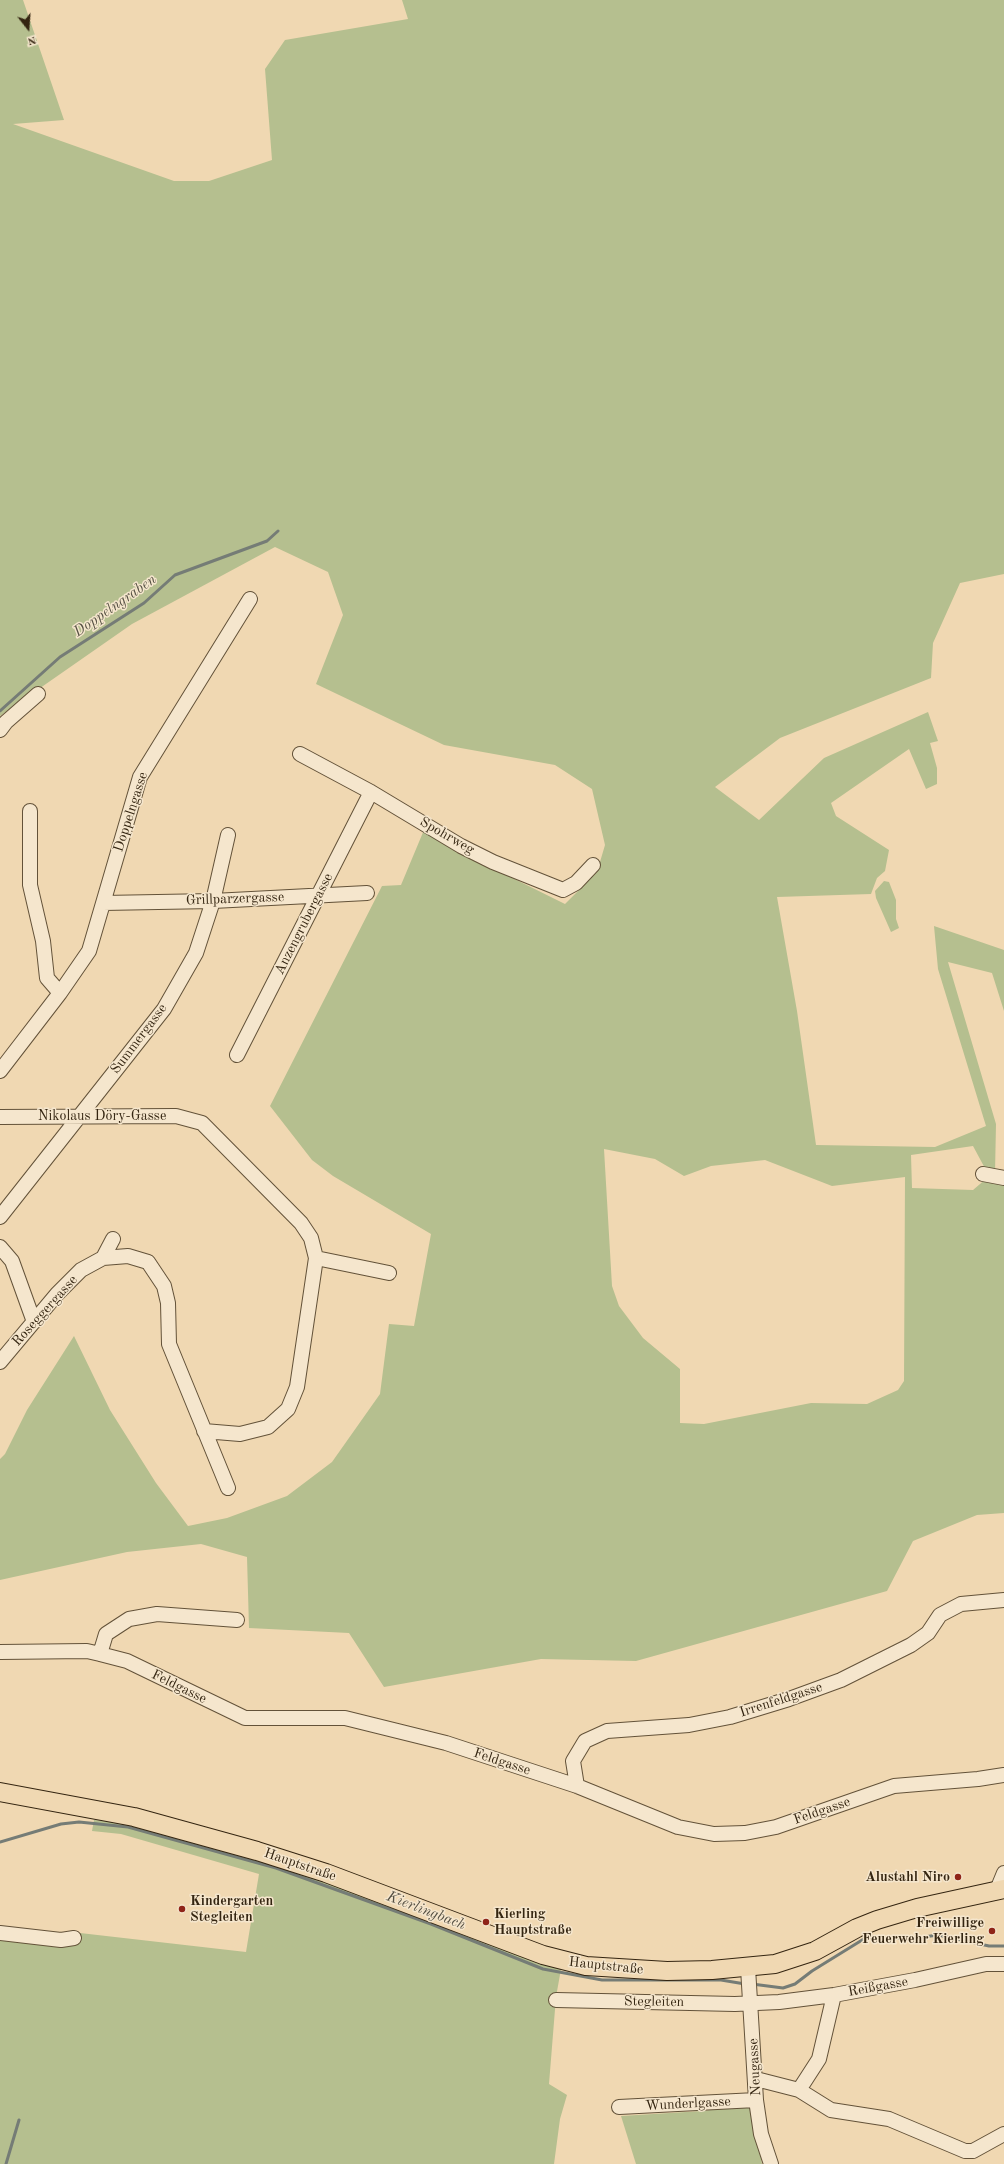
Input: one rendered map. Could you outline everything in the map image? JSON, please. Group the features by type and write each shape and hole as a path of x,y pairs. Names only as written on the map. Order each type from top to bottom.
{"main road":[{"name":"Hauptstraße","path":"0,1792 134,1818 257,1850 313,1869 566,1962 638,1970 712,1970 748,1968 774,1964 802,1957 874,1921 962,1897 1001,1890"}],"street":[{"name":"Doppelngasse","path":"0,1071 60,993 89,952 140,777 250,600"},
{"path":"0,730 6,722 38,694"},
{"name":"Spohrweg","path":"300,754 371,792 461,846 493,862 563,890 576,883 593,865"},
{"name":"Anzengrubergasse","path":"237,1055 371,792"},
{"path":"30,811 30,885 43,941 47,978 60,993"},
{"name":"Summergasse","path":"0,1217 164,1009 196,953 213,900 228,835"},
{"name":"Grillparzergasse","path":"103,902 213,900 367,893"},
{"name":"Nikolaus Döry-Gasse","path":"0,1117 176,1116 202,1123 301,1223 311,1238 316,1258"},
{"path":"983,1174 1004,1178"},
{"path":"103,1258 113,1239"},
{"path":"0,1247 12,1261 34,1322"},
{"name":"Roseggergasse","path":"0,1362 57,1294 81,1270 103,1258 128,1256 148,1262 164,1286 168,1303 169,1344 228,1488"},
{"path":"204,1431 240,1434 268,1427 288,1409 297,1387 316,1258 389,1273"},
{"name":"Irrenfeldgasse","path":"577,1786 573,1761 585,1741 607,1731 689,1726 730,1717 789,1699 841,1680 911,1646 928,1633 940,1615 961,1604 1004,1600"},
{"path":"100,1654 106,1634 129,1619 157,1614 237,1620"},
{"name":"Feldgasse","path":"0,1652 87,1651 100,1654 127,1661 245,1718 346,1718 446,1744 577,1786 678,1827 722,1834 745,1833 776,1827 894,1786 978,1779 1004,1775"},
{"path":"1001,1890 1004,1873"},
{"path":"0,1933 61,1940 74,1938"},
{"name":"Reißgasse","path":"751,1998 779,2002 834,1995 942,1975 986,1964 1004,1964"},
{"name":"Neugasse","path":"748,1968 756,2079 756,2100 761,2134 771,2164"},
{"path":"799,2090 820,2059 834,1995"},
{"name":"Stegleiten","path":"556,2000 751,1998"},
{"path":"756,2079 799,2090 831,2110 890,2119 965,2151 973,2151 1004,2134"},
{"name":"Wunderlgasse","path":"619,2107 756,2100"}],"green space":[{"path":"0,0 23,0 64,120 13,124 174,181 209,181 272,160 265,69 285,40 408,19 402,0 1004,0 1004,574 960,583 933,643 931,678 780,738 715,787 759,820 824,758 928,712 938,741 930,743 937,768 937,784 926,789 909,749 831,803 836,816 889,850 885,871 877,878 871,894 777,897 797,1011 816,1145 935,1147 986,1126 938,969 934,926 1004,950 1004,1011 992,973 948,962 996,1124 995,1173 987,1172 973,1146 911,1155 912,1188 973,1190 987,1178 1004,1181 1004,1513 977,1515 913,1541 887,1591 636,1661 541,1659 384,1687 349,1633 249,1628 247,1557 201,1544 127,1552 0,1580 0,1459 5,1454 27,1410 74,1336 110,1410 156,1483 188,1526 227,1518 287,1496 332,1462 380,1394 389,1324 414,1326 431,1234 333,1176 312,1160 270,1106 382,886 401,885 424,830 468,856 565,904 597,872 605,845 592,789 555,765 444,745 316,684 343,615 328,572 275,547 132,624 0,716","holes":["604,1149 655,1159 684,1176 711,1166 765,1160 832,1186 905,1177 904,1381 898,1390 867,1404 811,1403 704,1424 680,1423 680,1369 643,1338 619,1306 612,1286"]},
{"path":"884,881 889,882 896,900 896,919 899,928 891,932 876,898 875,891"},
{"path":"94,1820 122,1822 285,1868 561,1969 556,1997 549,2084 567,2095 560,2119 554,2164 0,2164 0,1937 64,1944 80,1933 246,1952 259,1874 121,1834 92,1831"},
{"path":"753,2105 762,2164 636,2164 621,2116 702,2111"}],"waterway":[{"name":"Doppelngraben","path":"0,711 60,657 144,603 175,575 267,541 278,531"},
{"name":"Kierlingbach","path":"0,1842 61,1824 79,1822 128,1827 276,1868 431,1924 543,1969 602,1980 721,1980 745,1984"},
{"name":"Kierlingbach","path":"752,1984 783,1988 795,1984 812,1971 867,1937 909,1939 938,1935 989,1946 1004,1946"},
{"path":"6,2164 19,2120"}],"place":[{"name":"Alustahl Niro","path":"958,1877"},
{"name":"Kindergarten Stegleiten","path":"182,1909"},
{"name":"Kierling Hauptstraße","path":"486,1922"},
{"name":"Freiwillige Feuerwehr Kierling","path":"992,1931"}]}
